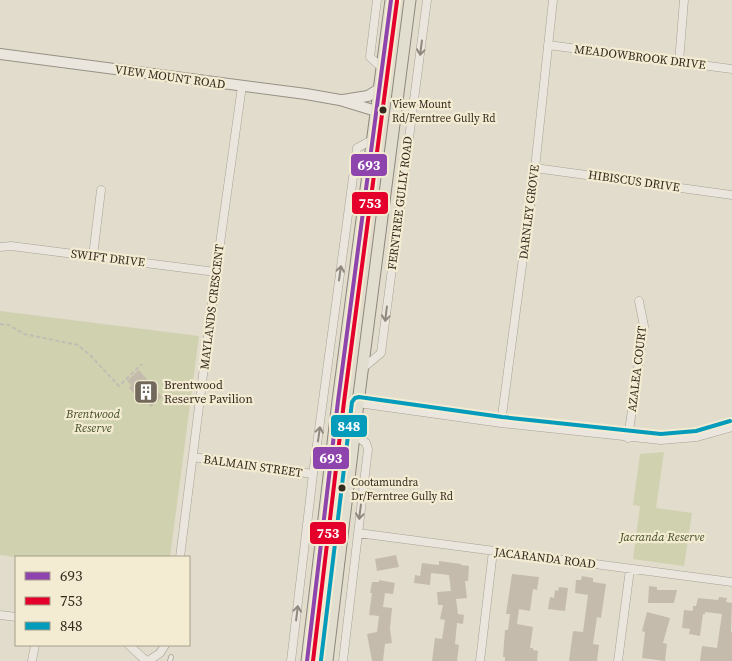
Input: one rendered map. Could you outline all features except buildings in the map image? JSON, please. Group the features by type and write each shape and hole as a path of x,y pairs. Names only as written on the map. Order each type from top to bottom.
{"main road":[{"path":"306,661 391,0"},
{"name":"FERNTREE GULLY ROAD","path":"327,661 410,0"},
{"path":"376,111 396,106"},
{"path":"338,401 358,404"}],"street":[{"path":"376,0 370,57 382,68"},
{"name":"FERNTREE GULLY ROAD","path":"363,368 381,353 427,0"},
{"name":"DARNLEY GROVE","path":"501,423 535,168 553,0"},
{"path":"679,62 684,0"},
{"name":"MEADOWBROOK DRIVE","path":"548,45 732,69"},
{"name":"VIEW MOUNT ROAD","path":"0,54 340,100 376,111"},
{"name":"MAYLANDS CRESCENT","path":"180,556 216,272 242,86"},
{"name":"VIEW MOUNT ROAD","path":"340,100 368,96 379,89"},
{"path":"291,661 313,474 357,148 372,140"},
{"name":"HIBISCUS DRIVE","path":"535,168 732,195"},
{"path":"388,174 404,176"},
{"path":"93,256 101,190"},
{"name":"SWIFT DRIVE","path":"0,247 11,246 216,272"},
{"name":"AZALEA COURT","path":"628,438 644,326 639,301"},
{"path":"358,404 628,438 661,440 697,437 732,427"},
{"path":"343,661 368,449 366,443 355,435"},
{"name":"BALMAIN STREET","path":"193,457 313,474"},
{"name":"JACARANDA ROAD","path":"358,533 732,582"},
{"path":"480,661 493,551"},
{"path":"618,661 630,569"},
{"path":"0,615 15,617"},
{"path":"32,661 34,646"},
{"path":"130,646 147,661 160,653 164,646"}],"path":[{"path":"0,324 9,325 24,334 78,344 119,386 142,364"}],"green space":[{"name":"Brentwood Reserve","path":"0,311 199,336 170,556 15,557 0,555"},
{"name":"Jacranda Reserve","path":"664,452 656,508 692,513 684,566 633,559 640,506 633,505 640,454"}],"transit line":[{"name":"693","path":"307,661 338,401 391,0"},
{"name":"753","path":"313,661 344,402 397,1"},
{"name":"848","path":"321,660 352,402 355,398 359,397 502,417 661,434 696,431 730,421"}],"place":[{"name":"View Mount Rd/Ferntree Gully Rd","path":"383,110"},
{"name":"Brentwood Reserve Pavilion","path":"146,392"},
{"name":"Cootamundra Dr/Ferntree Gully Rd","path":"342,488"}]}
